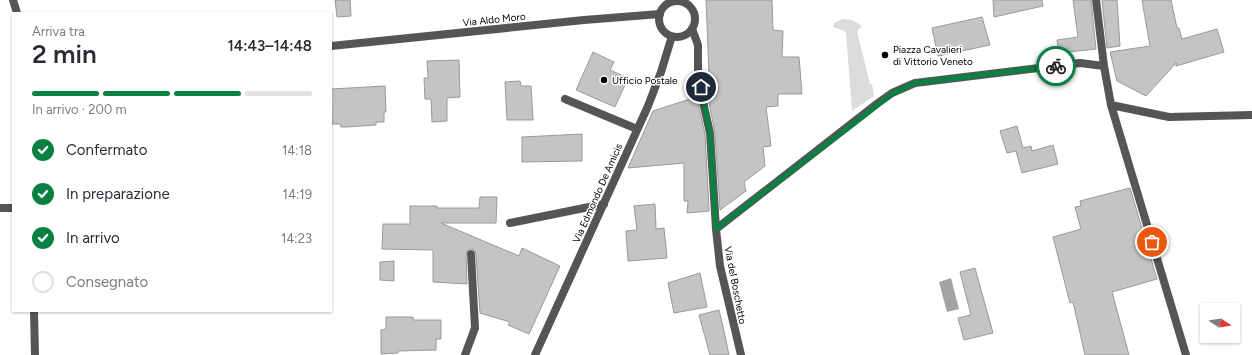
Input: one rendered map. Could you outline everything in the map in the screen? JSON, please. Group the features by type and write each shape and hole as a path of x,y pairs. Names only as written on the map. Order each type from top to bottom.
{"street":[{"path":"13,0 17,12"},
{"path":"1096,0 1104,66 1111,106 1186,355"},
{"path":"684,1 693,11 694,23 692,29 683,36 672,36 661,27 659,21 660,14 667,4 684,1"},
{"name":"Via Aldo Moro","path":"332,46 584,20 660,14"},
{"name":"Via del Boschetto","path":"692,29 698,45 703,102 710,133 716,229 720,266 741,355"},
{"name":"Via Edmondo De Amicis","path":"535,355 648,106 661,72 672,36"},
{"path":"716,229 878,103 892,94 915,83 1080,63 1104,66"},
{"path":"565,99 637,129"},
{"path":"1111,106 1169,117 1252,115"},
{"path":"510,223 604,204"},
{"path":"0,208 12,208"},
{"path":"465,355 475,328 471,254"},
{"path":"34,312 35,355"}],"shaded area":[{"path":"843,19 852,20 862,26 857,31 874,96 852,111 846,33 833,27 834,23"},
{"path":"951,278 959,309 947,312 939,282"}],"building":[{"path":"335,0 350,0 351,16 337,17"},
{"path":"706,0 772,0 773,30 783,31 782,57 799,57 802,94 778,94 778,106 766,107 771,146 763,147 765,166 744,182 746,191 720,210 715,133 708,97 710,98"},
{"path":"993,0 1042,0 1043,6 994,17"},
{"path":"1073,0 1091,0 1096,49 1059,53 1057,40 1078,37"},
{"path":"1102,0 1117,0 1120,46 1107,48"},
{"path":"1142,0 1171,0 1177,28 1179,28 1182,39 1217,29 1224,52 1176,66 1176,63 1146,96 1117,81 1110,52 1150,46"},
{"path":"982,17 990,45 938,56 932,28"},
{"name":"Ufficio Postale","path":"593,52 614,62 610,70 628,78 615,107 576,90"},
{"path":"459,60 460,97 447,98 447,121 432,122 431,99 425,99 424,78 428,78 427,61"},
{"path":"520,81 521,86 531,86 533,120 507,120 505,82"},
{"path":"385,86 386,112 384,112 384,122 376,122 376,125 347,127 341,127 340,124 332,124 332,89"},
{"path":"691,94 696,95 705,134 709,211 687,213 688,201 684,201 684,163 628,168 653,111 690,99"},
{"path":"1017,126 1023,148 1031,146 1032,151 1053,145 1058,164 1022,173 1016,151 1007,153 1000,131"},
{"path":"582,134 582,161 522,162 522,137"},
{"path":"1130,188 1157,279 1112,292 1129,355 1085,355 1073,302 1070,303 1053,237 1081,229 1075,207 1081,206 1080,201"},
{"path":"480,197 497,197 496,223 441,223 519,256 522,248 560,266 529,334 508,325 510,322 480,313 476,254 474,249 468,249 466,254 467,284 433,282 433,250 382,249 383,224 410,224 410,206 437,206 437,208 479,208"},
{"path":"655,204 656,229 664,228 667,258 628,261 626,231 637,230 634,206"},
{"path":"394,261 394,281 380,280 380,262"},
{"path":"975,268 993,333 964,340 958,318 971,315 960,272"},
{"path":"700,273 707,307 674,313 668,283"},
{"path":"719,310 729,355 710,355 699,315"},
{"path":"386,317 413,317 414,320 441,320 441,339 436,339 436,350 398,351 398,353 381,354 381,330 386,329"}],"way so far":[{"path":"1056,66 1080,63 1104,66 1111,106 1152,242"}],"place":[{"name":"Piazza Cavalieri di Vittorio Veneto","path":"885,55"},
{"name":"Ufficio Postale","path":"604,80"}],"route":[{"path":"701,87 710,133 714,170 716,229 878,103 892,94 915,83 1056,66"}]}
